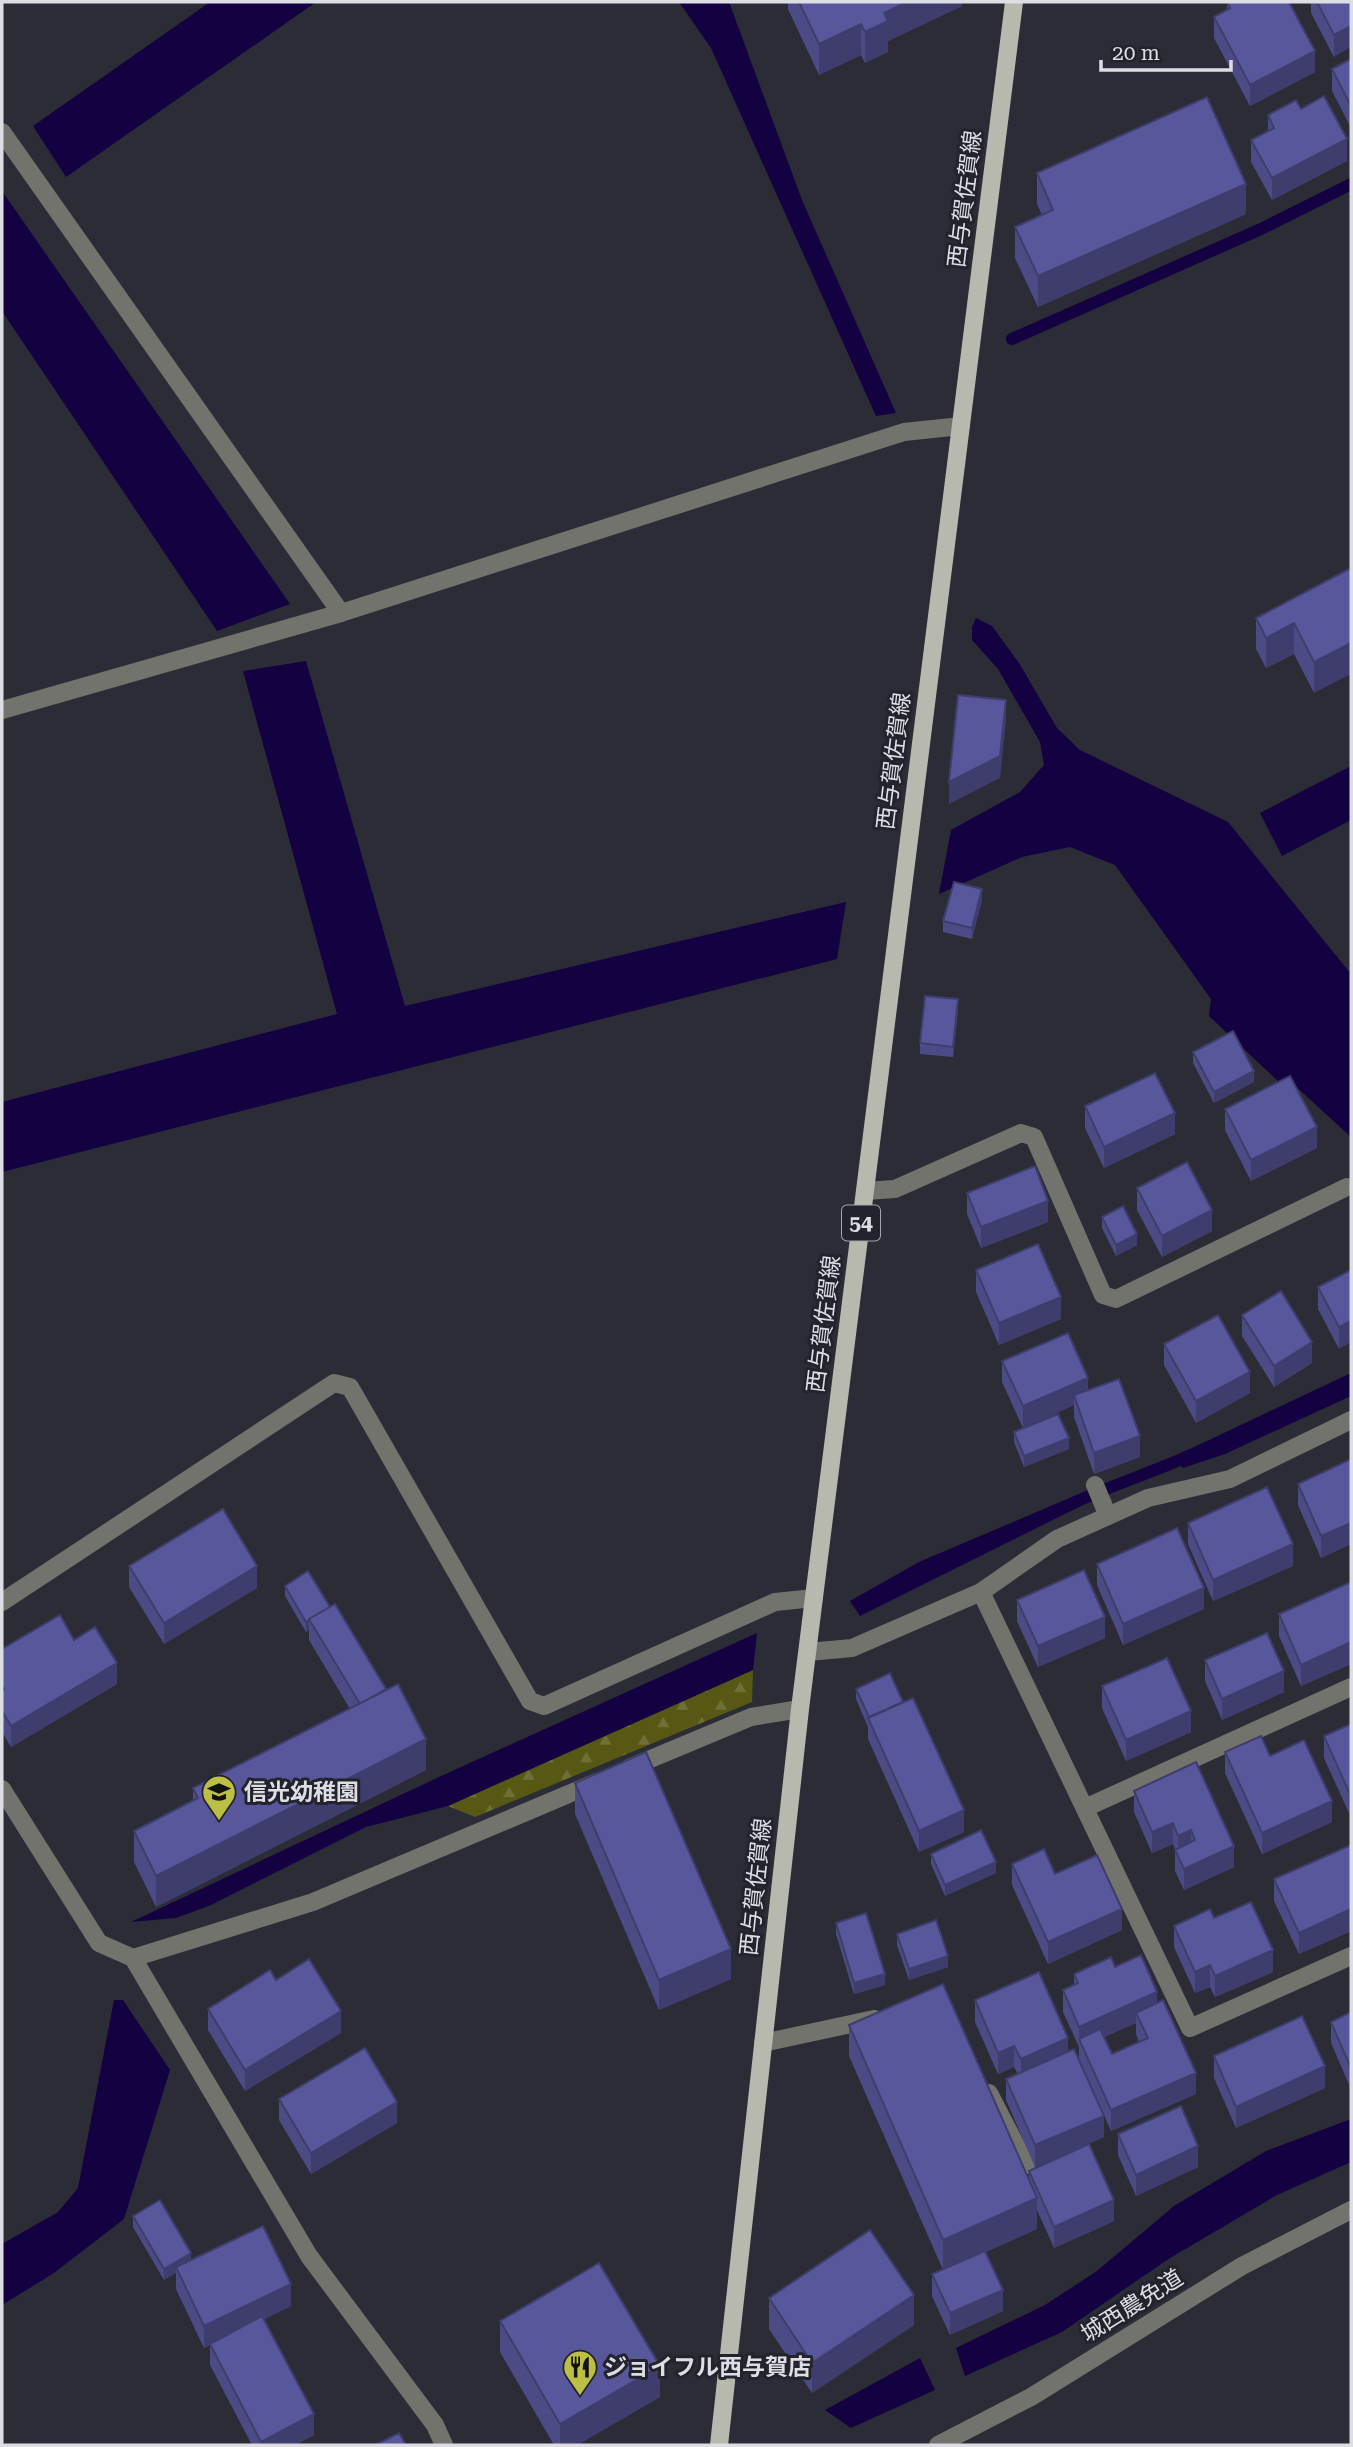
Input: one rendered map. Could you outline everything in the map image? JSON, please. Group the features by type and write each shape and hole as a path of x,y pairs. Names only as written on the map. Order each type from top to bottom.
{"main road":[{"name":"西与賀佐賀線","path":"719,2445 800,1709 1014,2"}],"street":[{"path":"2,132 341,613"},
{"path":"2,710 341,613 904,432 961,426"},
{"path":"865,1191 895,1189 1021,1133 1034,1137 1103,1295 1116,1300 1347,1186"},
{"path":"2,1602 334,1383 350,1387 530,1701 544,1706 775,1602 814,1598"},
{"path":"808,1652 852,1648 981,1592 1057,1539 1148,1498 1230,1479 1351,1420"},
{"path":"1095,1485 1108,1516"},
{"path":"981,1592 1190,2028 1351,1956"},
{"path":"1085,1808 1351,1688"},
{"path":"133,1958 313,1902 751,1717 800,1709"},
{"path":"2,1789 99,1943 133,1958 309,2256 435,2425 444,2445"},
{"path":"763,2043 892,2015"},
{"path":"981,2078 1026,2165"},
{"name":"城西農免道","path":"938,2445 1031,2397 1242,2266 1351,2210"}],"green space":[{"path":"753,1670 752,1702 475,1817 448,1806"}],"shaded area":[{"path":"210,2 316,2 66,177 33,126"},
{"path":"679,2 729,2 802,200 896,413 876,416 711,48"},
{"path":"2,191 290,604 217,631 2,311"},
{"path":"976,618 992,626 1019,663 1057,728 1080,750 1228,822 1351,974 1351,1137 1292,1083 1281,1084 1209,1016 1211,999 1115,865 1070,847 1022,857 939,894 951,830 1020,792 1044,765 1040,742 998,669 972,640 972,627"},
{"path":"306,661 405,1006 846,902 837,959 2,1172 2,1102 337,1014 243,671"},
{"path":"1351,766 1351,820 1282,856 1260,813"},
{"path":"1351,1373 1351,1396 1225,1454 1183,1468 1173,1457"},
{"path":"1079,1494 1083,1505 860,1616 850,1601 919,1562"},
{"path":"757,1633 753,1670 448,1806 366,1827 211,1905 176,1918 131,1922 439,1777"},
{"path":"114,2000 123,2000 170,2070 124,2219 54,2273 2,2305 2,2244 58,2212 78,2188"},
{"path":"1351,2119 1351,2162 1277,2195 1170,2258 1062,2332 965,2376 956,2348 1045,2305 1097,2271 1174,2206 1266,2151"},
{"path":"920,2358 935,2390 851,2428 825,2410"}],"building":[{"path":"799,2 907,2 884,13 888,21 865,32 861,24 819,44"},
{"path":"1227,2 1289,2 1315,51 1250,85 1214,17 1230,8"},
{"path":"1317,2 1351,2 1351,26 1334,35"},
{"path":"1351,59 1351,106 1332,69"},
{"path":"1324,96 1347,139 1272,178 1251,140 1274,128 1268,115 1296,100 1301,109"},
{"path":"1207,97 1246,184 1038,276 1015,227 1053,210 1037,173"},
{"path":"1351,568 1351,643 1314,662 1294,623 1266,638 1256,618"},
{"path":"958,695 1006,700 1000,756 949,782"},
{"path":"954,882 982,889 972,928 943,921"},
{"path":"925,996 958,999 953,1047 920,1043"},
{"path":"1233,1031 1254,1071 1214,1092 1193,1052"},
{"path":"1155,1073 1175,1113 1104,1147 1085,1106"},
{"path":"1290,1076 1317,1127 1251,1160 1225,1109"},
{"path":"1187,1162 1212,1210 1162,1236 1137,1188"},
{"path":"1035,1166 1048,1201 981,1227 967,1193"},
{"path":"1123,1206 1137,1234 1116,1245 1102,1217"},
{"path":"1038,1244 1061,1297 999,1323 976,1270"},
{"path":"1351,1270 1351,1321 1339,1327 1318,1287"},
{"path":"1281,1291 1312,1342 1274,1366 1242,1315"},
{"path":"1218,1315 1250,1372 1196,1401 1164,1344"},
{"path":"1068,1333 1088,1378 1023,1406 1002,1361"},
{"path":"1119,1379 1140,1436 1094,1453 1074,1395"},
{"path":"1058,1414 1069,1438 1024,1456 1014,1432"},
{"path":"1351,1459 1351,1523 1321,1536 1298,1484"},
{"path":"1267,1487 1293,1544 1213,1580 1188,1523"},
{"path":"223,1509 257,1566 164,1623 129,1566"},
{"path":"1177,1528 1204,1588 1123,1624 1097,1564"},
{"path":"1084,1570 1105,1617 1038,1646 1017,1600"},
{"path":"308,1571 330,1607 306,1622 285,1586"},
{"path":"1351,1582 1351,1642 1301,1665 1279,1614"},
{"path":"335,1604 386,1689 360,1704 309,1619"},
{"path":"60,1615 74,1640 95,1627 117,1663 11,1726 2,1711 2,1649"},
{"path":"1267,1633 1284,1671 1222,1699 1205,1660"},
{"path":"1167,1658 1191,1711 1126,1740 1102,1686"},
{"path":"890,1673 903,1702 869,1717 856,1689"},
{"path":"398,1684 426,1739 156,1876 134,1831 198,1798 193,1788"},
{"path":"913,1698 964,1810 919,1831 868,1718"},
{"path":"1351,1724 1351,1791 1349,1792 1324,1736"},
{"path":"1261,1736 1270,1756 1304,1740 1332,1801 1262,1833 1225,1752"},
{"path":"646,1752 731,1949 659,1980 575,1783"},
{"path":"1196,1762 1234,1846 1184,1869 1175,1850 1195,1840 1191,1830 1178,1836 1173,1823 1152,1832 1134,1791"},
{"path":"981,1830 996,1862 945,1885 931,1854"},
{"path":"1351,1845 1351,1909 1299,1933 1274,1879"},
{"path":"1044,1849 1055,1874 1097,1855 1122,1909 1048,1942 1012,1864"},
{"path":"1251,1902 1273,1950 1215,1976 1210,1965 1195,1972 1174,1926 1210,1909 1214,1918"},
{"path":"866,1913 885,1974 854,1983 836,1923"},
{"path":"936,1920 948,1956 909,1969 897,1934"},
{"path":"1141,1955 1157,1992 1079,2027 1063,1990 1078,1983 1074,1974 1111,1957 1115,1967"},
{"path":"309,1959 341,2011 245,2070 208,2009 270,1970 276,1980"},
{"path":"1039,1972 1068,2038 1021,2059 1014,2046 998,2053 975,2000"},
{"path":"943,1984 1037,2198 943,2240 849,2025"},
{"path":"1163,2000 1196,2073 1111,2110 1079,2039 1100,2029 1112,2054 1148,2038 1136,2013"},
{"path":"1351,2012 1351,2068 1331,2022"},
{"path":"1302,2016 1325,2066 1236,2107 1214,2056"},
{"path":"365,2048 397,2102 311,2153 279,2099"},
{"path":"1074,2049 1104,2116 1035,2145 1006,2079"},
{"path":"1181,2106 1198,2146 1136,2175 1118,2134"},
{"path":"1089,2144 1114,2200 1054,2227 1029,2171"},
{"path":"160,2200 191,2253 164,2269 133,2216"},
{"path":"263,2226 291,2284 204,2326 176,2267"},
{"path":"870,2230 914,2295 812,2363 769,2298"},
{"path":"985,2251 1003,2290 950,2313 932,2274"},
{"path":"599,2263 660,2366 560,2424 500,2321"},
{"path":"262,2316 314,2414 261,2442 210,2344"},
{"path":"399,2433 406,2445 375,2445"}],"waterway":[{"path":"1012,339 1261,229 1351,184"},
{"path":"1069,1505 1191,1455"}],"place":[{"name":"信光幼稚園","path":"219,1822"},
{"name":"ジョイフル西与賀店","path":"580,2397"}]}
